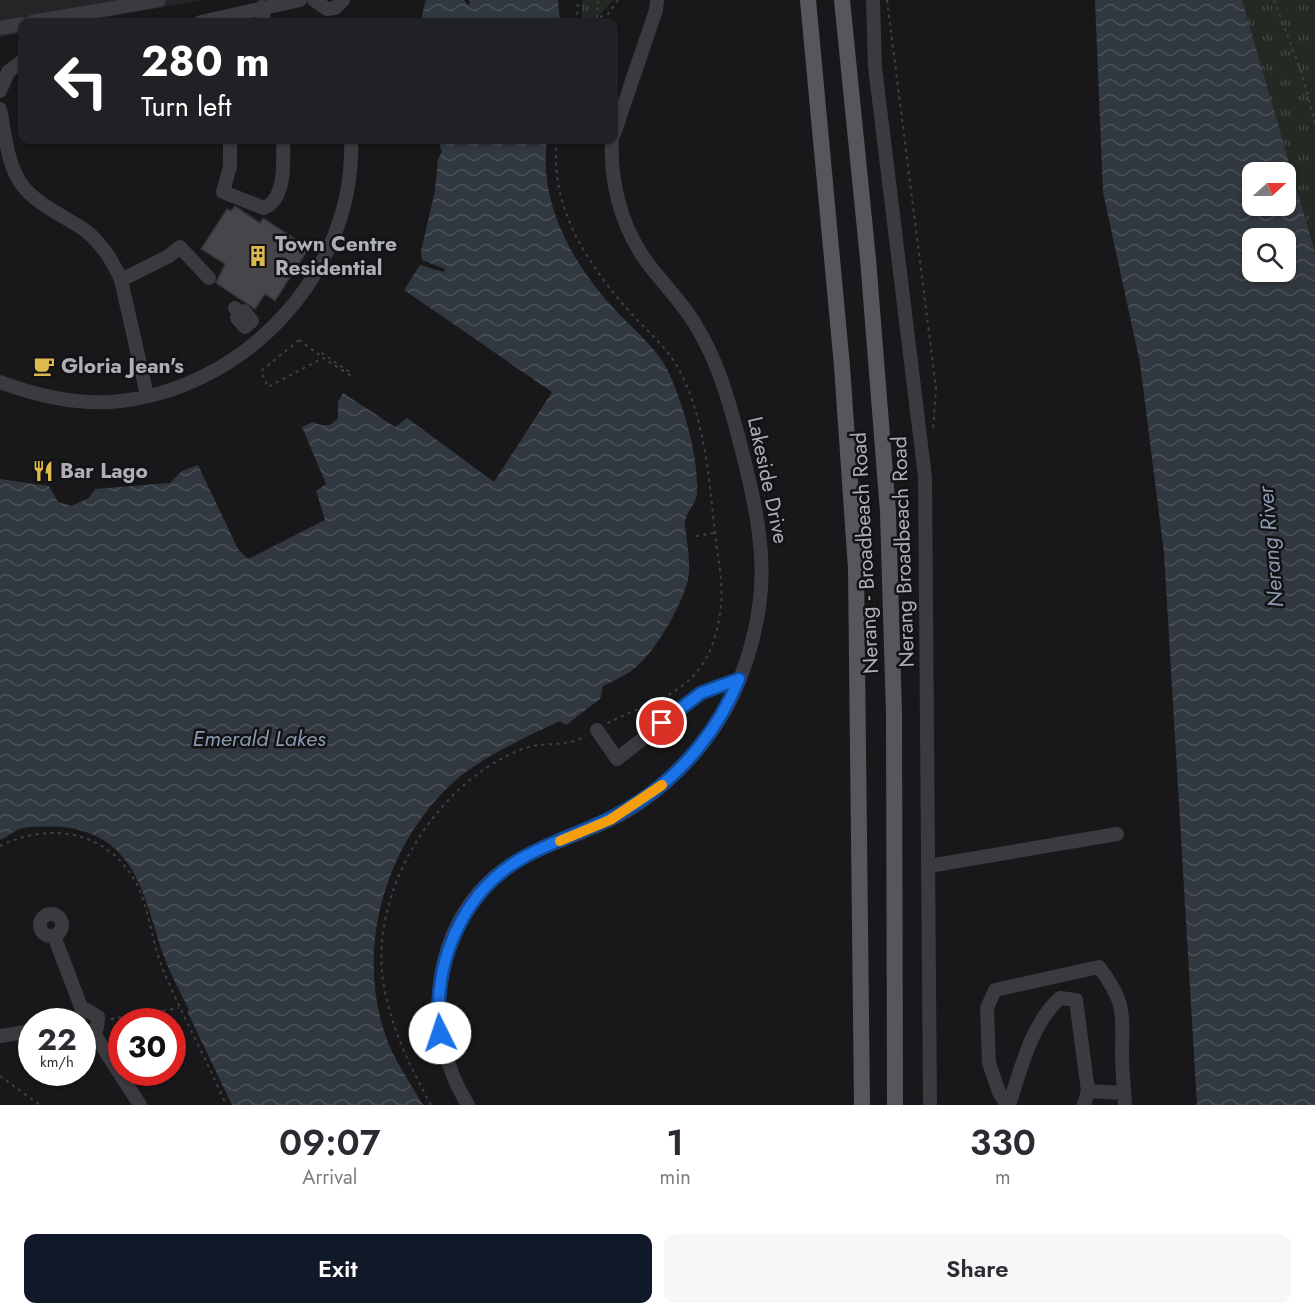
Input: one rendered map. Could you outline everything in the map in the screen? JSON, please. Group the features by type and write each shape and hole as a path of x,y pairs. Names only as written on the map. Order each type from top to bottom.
{"main road":[{"name":"Nerang - Broadbeach Road","path":"808,0 842,366 856,569 862,1105"},
{"name":"Nerang - Broadbeach Road","path":"842,0 856,131 888,512 894,714 896,1105"}],"street":[{"path":"55,18 159,0"},
{"path":"222,18 300,0"},
{"path":"314,0 333,16 343,0"},
{"path":"618,122 657,0"},
{"name":"Nerang Broadbeach Road","path":"873,0 875,67 925,477 930,1105"},
{"path":"262,7 263,18"},
{"path":"0,28 18,25"},
{"path":"0,91 4,70 18,63"},
{"path":"0,109 13,168 22,185 47,207 87,232 104,249 121,280 147,395"},
{"path":"230,144 230,166 223,192 264,208 271,205 277,197 283,170 283,144"},
{"path":"0,382 28,392 71,400 111,402 147,395 206,375 242,354 280,321 303,294 319,267 334,234 348,185 351,144"},
{"name":"Lakeside Drive","path":"468,1105 450,1072 442,1046 438,997 446,954 467,912 500,873 524,857 610,820 665,783 704,741 724,712 739,679 755,633 763,583 762,542 754,499 735,422 715,361 682,304 643,255 622,215 613,178 612,144"},
{"path":"121,280 169,256 180,247 209,278"},
{"path":"241,316 261,338"},
{"path":"597,730 617,759 701,693 739,679"},
{"path":"929,866 1117,834"},
{"path":"54,936 77,1008"},
{"path":"1008,1105 999,1092 989,1063 987,1008 995,990 1099,967 1115,987 1124,1016 1122,1055 1125,1099 1088,1090"},
{"path":"1008,1105 1030,1044 1047,1009 1060,998 1076,1000 1088,1090 1084,1105"},
{"path":"0,1036 18,1033"},
{"path":"96,1034 140,1105"}],"path":[{"path":"577,18 578,0"},
{"path":"598,1 597,18 608,14 618,0"},
{"path":"1274,0 1297,60 1315,123"},
{"path":"431,1105 405,1059 393,1027 383,985 384,929 390,901 404,864 421,833 469,780 520,749 573,743 638,708 667,698 685,684 705,661 716,631 721,605 715,533 696,414 680,372 672,359 599,274 572,230 558,185 557,144"},
{"path":"298,340 351,373 350,375 323,358 268,387 261,371 266,367 298,340"},
{"path":"696,536 715,533"},
{"path":"0,846 23,836 57,831 81,836 105,848 122,863 140,891 160,963 179,1008"},
{"path":"186,1022 226,1105"},
{"path":"0,1076 40,1105"}],"shaded area":[{"path":"0,0 203,0 103,18 18,18 18,34 0,37"}],"green space":[{"path":"582,0 613,0 600,15 582,18"},
{"path":"1242,0 1315,0 1315,252 1296,187 1296,162 1289,162"}],"water":[{"path":"426,0 464,0 468,5 469,0 558,0 560,18 422,18"},
{"name":"Nerang River","path":"1095,0 1242,0 1289,162 1242,162 1242,216 1296,216 1296,186 1315,252 1315,1105 1197,1105 1164,553 1140,363 1103,192"},
{"name":"Emerald Lakes","path":"439,144 547,144 548,187 562,233 586,274 616,311 652,347 664,364 685,415 697,478 695,501 685,521 689,562 687,584 665,631 640,664 603,686 600,699 566,725 560,721 507,747 468,770 431,806 409,836 392,870 381,906 375,944 374,981 380,1018 393,1054 423,1105 232,1105 172,976 142,891 122,856 107,842 87,832 63,827 22,828 0,840 0,479 49,486 58,502 71,506 89,498 95,489 170,483 182,471 198,465 238,549 248,559 325,520 316,491 326,484 302,427 313,422 321,425 333,423 338,418 338,402 343,393 395,427 407,418 494,482 552,392 404,290 420,265 444,272 445,269 422,260 421,251 435,191 438,159 442,152"}],"building":[{"name":"Town Centre Residential","path":"235,206 260,223 263,218 309,248 275,301 265,294 255,309 216,283 225,264 201,249 227,209 231,211"}],"slow traffic":[{"path":"560,841 610,820 642,801 662,785"}],"place":[{"name":"Town Centre Residential","path":"258,256"},
{"name":"Gloria Jean's","path":"44,366"},
{"name":"Bar Lago","path":"43,471"}],"route":[{"path":"440,1033 438,997 446,954 454,933 481,892 500,873 524,857 549,844 610,820 642,801 665,783 704,741 724,712 739,679 720,684 701,693 662,723"}]}
